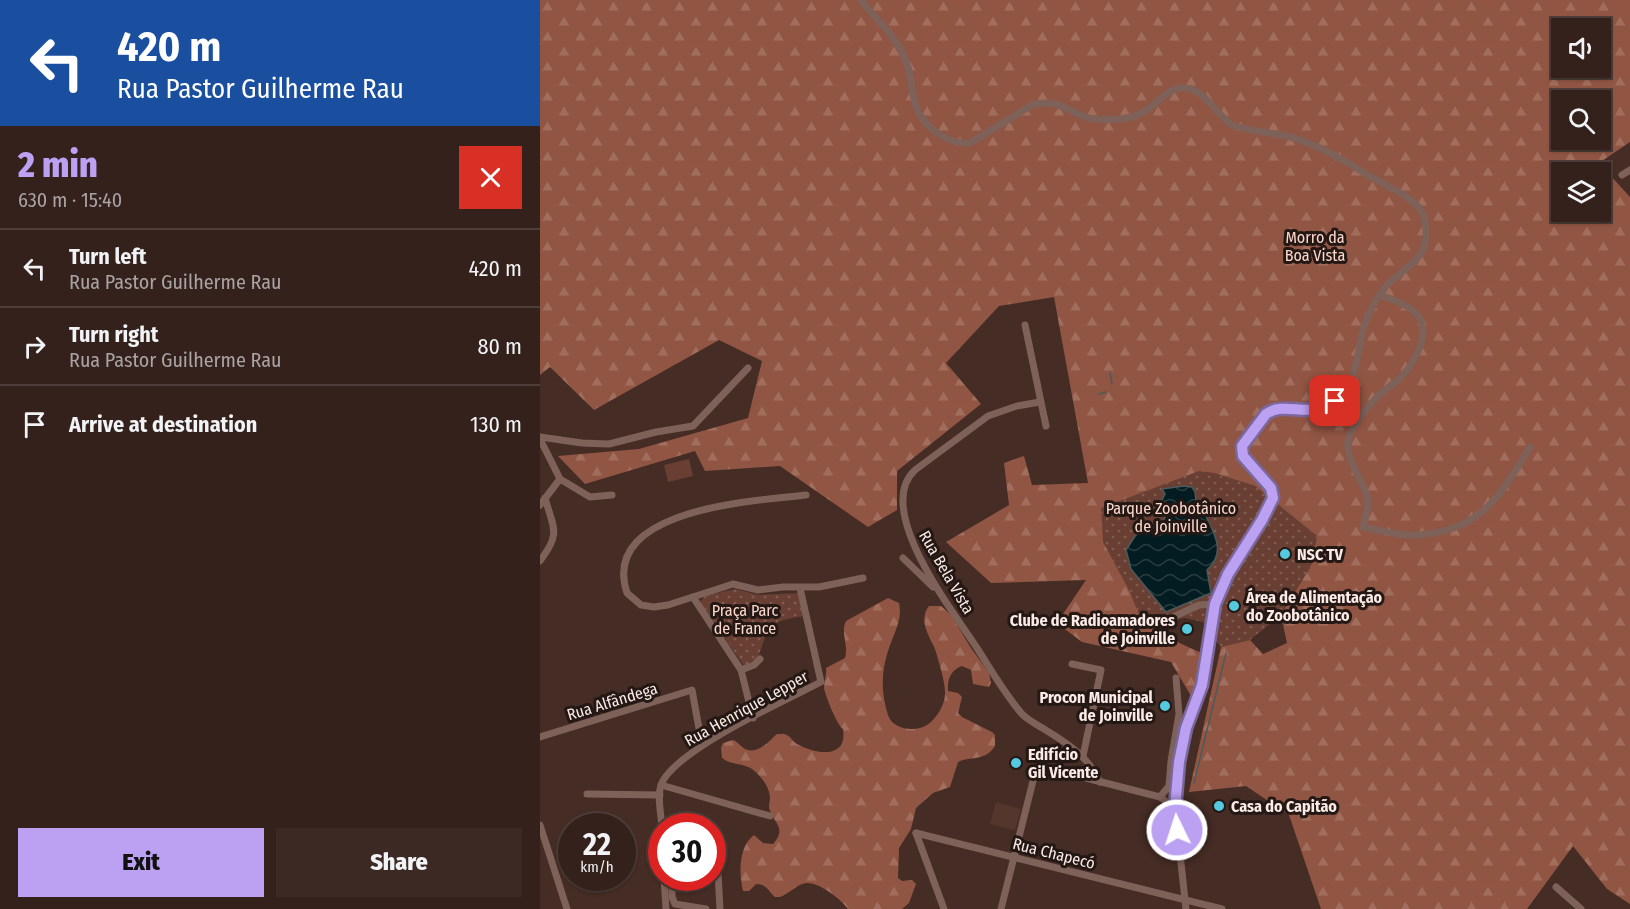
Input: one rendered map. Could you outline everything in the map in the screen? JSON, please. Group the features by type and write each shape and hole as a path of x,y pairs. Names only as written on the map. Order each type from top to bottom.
{"street":[{"path":"861,0 902,51 908,64 917,112 930,128 956,142 970,143 977,140 1032,105 1043,102 1052,102 1091,118 1122,119 1143,112 1169,92 1182,87 1190,88 1205,98 1224,120 1232,125 1290,137 1313,145 1412,201 1423,214 1424,247 1420,255 1379,295 1363,325 1357,367 1335,401 1316,410 1280,408 1270,411 1242,446 1243,456 1271,488 1273,498 1228,574 1215,604 1202,685 1183,739 1173,781 1160,797"},
{"path":"1622,175 1630,170"},
{"path":"1379,295 1412,309 1424,327 1424,336 1418,353 1406,372 1395,384 1380,394 1353,428 1349,438 1350,459 1367,496 1363,527 1419,535 1456,526 1479,515 1491,506 1530,447"},
{"path":"1025,325 1046,426"},
{"path":"540,438 609,444 693,426 748,368"},
{"name":"Rua Bela Vista","path":"1040,402 1001,411 979,422 908,476 903,498 907,529 917,555 1021,713 1083,756 1100,782"},
{"path":"540,438 560,479 590,497 612,495"},
{"path":"540,505 560,479"},
{"path":"806,495 736,504 699,512 657,526 639,539 629,554 625,570 625,588 630,597 641,605 654,607 668,605 733,584 758,590 826,586 863,578"},
{"path":"540,561 552,546 554,537 545,498"},
{"path":"903,558 940,592"},
{"name":"Rua Henrique Lepper","path":"661,785 675,766 702,745 821,682 800,588"},
{"path":"693,597 741,670 753,718"},
{"path":"1160,618 1170,618 1199,605 1215,604"},
{"path":"741,670 754,665 760,659"},
{"path":"1072,664 1101,670 1083,756"},
{"path":"1176,678 1180,708 1173,744 1173,781 1186,909"},
{"name":"Rua Alfândega","path":"540,737 692,690 702,745"},
{"path":"1173,744 1183,739"},
{"path":"1173,744 1181,751"},
{"path":"1001,909 1035,777 1039,770 1047,768 1160,797 1175,808"},
{"path":"661,813 661,785 770,816"},
{"path":"587,794 660,795"},
{"path":"540,825 567,909"},
{"name":"Rua Chapecó","path":"944,909 916,833 1222,909"},
{"path":"1556,887 1581,909"},
{"path":"665,891 666,909"},
{"path":"672,891 675,904 706,909"},
{"path":"719,891 720,909"}],"shaded area":[{"path":"996,802 1021,809 1015,830 990,824"}],"green space":[{"name":"Morro da Boa Vista","path":"540,0 1630,0 1630,142 1600,162 1551,162 1551,222 1611,222 1611,176 1630,197 1630,904 1607,889 1573,846 1527,909 1321,909 1289,815 1246,786 1189,792 1221,647 1250,640 1263,654 1287,643 1281,615 1311,566 1317,536 1255,486 1215,473 1199,471 1101,508 1103,542 1129,590 1141,619 1150,624 1158,624 1172,639 1203,654 1200,682 1194,701 1171,662 1082,642 1057,623 1086,580 991,583 946,542 1009,505 1004,463 1024,456 1032,485 1088,483 1054,297 999,306 946,363 981,404 897,471 897,510 868,527 780,466 705,471 695,451 585,484 558,456 639,449 748,418 762,361 719,340 594,410 550,367 540,375"},
{"name":"Parque Zoobotânico de Joinville","path":"1094,383 1239,481 1255,486 1317,536 1311,566 1281,615 1250,640 1221,647 1203,622 1185,618 1150,624 1141,619 1129,590 1102,542"},
{"path":"689,459 693,476 668,482 664,465"},
{"name":"Praça Parc de France","path":"735,589 759,595 800,593 805,616 784,620 772,626 758,658 744,666 700,602 705,596"},
{"path":"888,598 899,603 900,609 899,621 883,675 884,699 890,720 904,728 916,729 927,725 942,707 945,698 943,678 924,622 929,606 941,606 951,615 989,673 991,683 989,687 973,684 971,670 962,666 950,676 948,691 958,693 962,697 958,713 962,717 995,735 995,746 982,757 958,762 950,787 933,793 916,808 911,829 899,848 898,878 902,881 912,880 916,884 909,903 902,909 848,909 830,892 812,883 800,885 780,897 775,897 760,884 756,884 749,891 743,891 741,861 745,846 754,835 763,843 773,844 779,834 779,827 769,809 770,797 764,782 752,769 722,758 723,743 733,740 745,749 754,750 759,749 777,734 786,734 797,744 821,752 829,752 840,746 843,729 824,688 826,668 845,658 844,626 846,621"}],"water":[{"path":"1192,487 1195,492 1197,509 1204,512 1217,542 1216,556 1207,570 1211,593 1166,612 1131,569 1126,550 1139,530 1161,527 1166,515 1162,500 1165,494 1162,489"}],"waterway":[{"path":"1110,373 1112,384"},
{"path":"1099,394 1106,392"},
{"path":"1194,783 1226,653"}],"place":[{"name":"NSC TV","path":"1285,554"},
{"name":"Área de Alimentação do Zoobotânico","path":"1234,606"},
{"name":"Clube de Radioamadores de Joinville","path":"1187,629"},
{"name":"Procon Municipal de Joinville","path":"1165,706"},
{"name":"Edifício Gil Vicente","path":"1016,763"},
{"name":"Casa do Capitão","path":"1219,806"}],"route":[{"path":"1177,830 1175,808 1179,762 1186,728 1202,685 1215,604 1228,574 1273,498 1271,488 1243,456 1242,446 1270,411 1280,408 1310,411 1335,401"}]}
